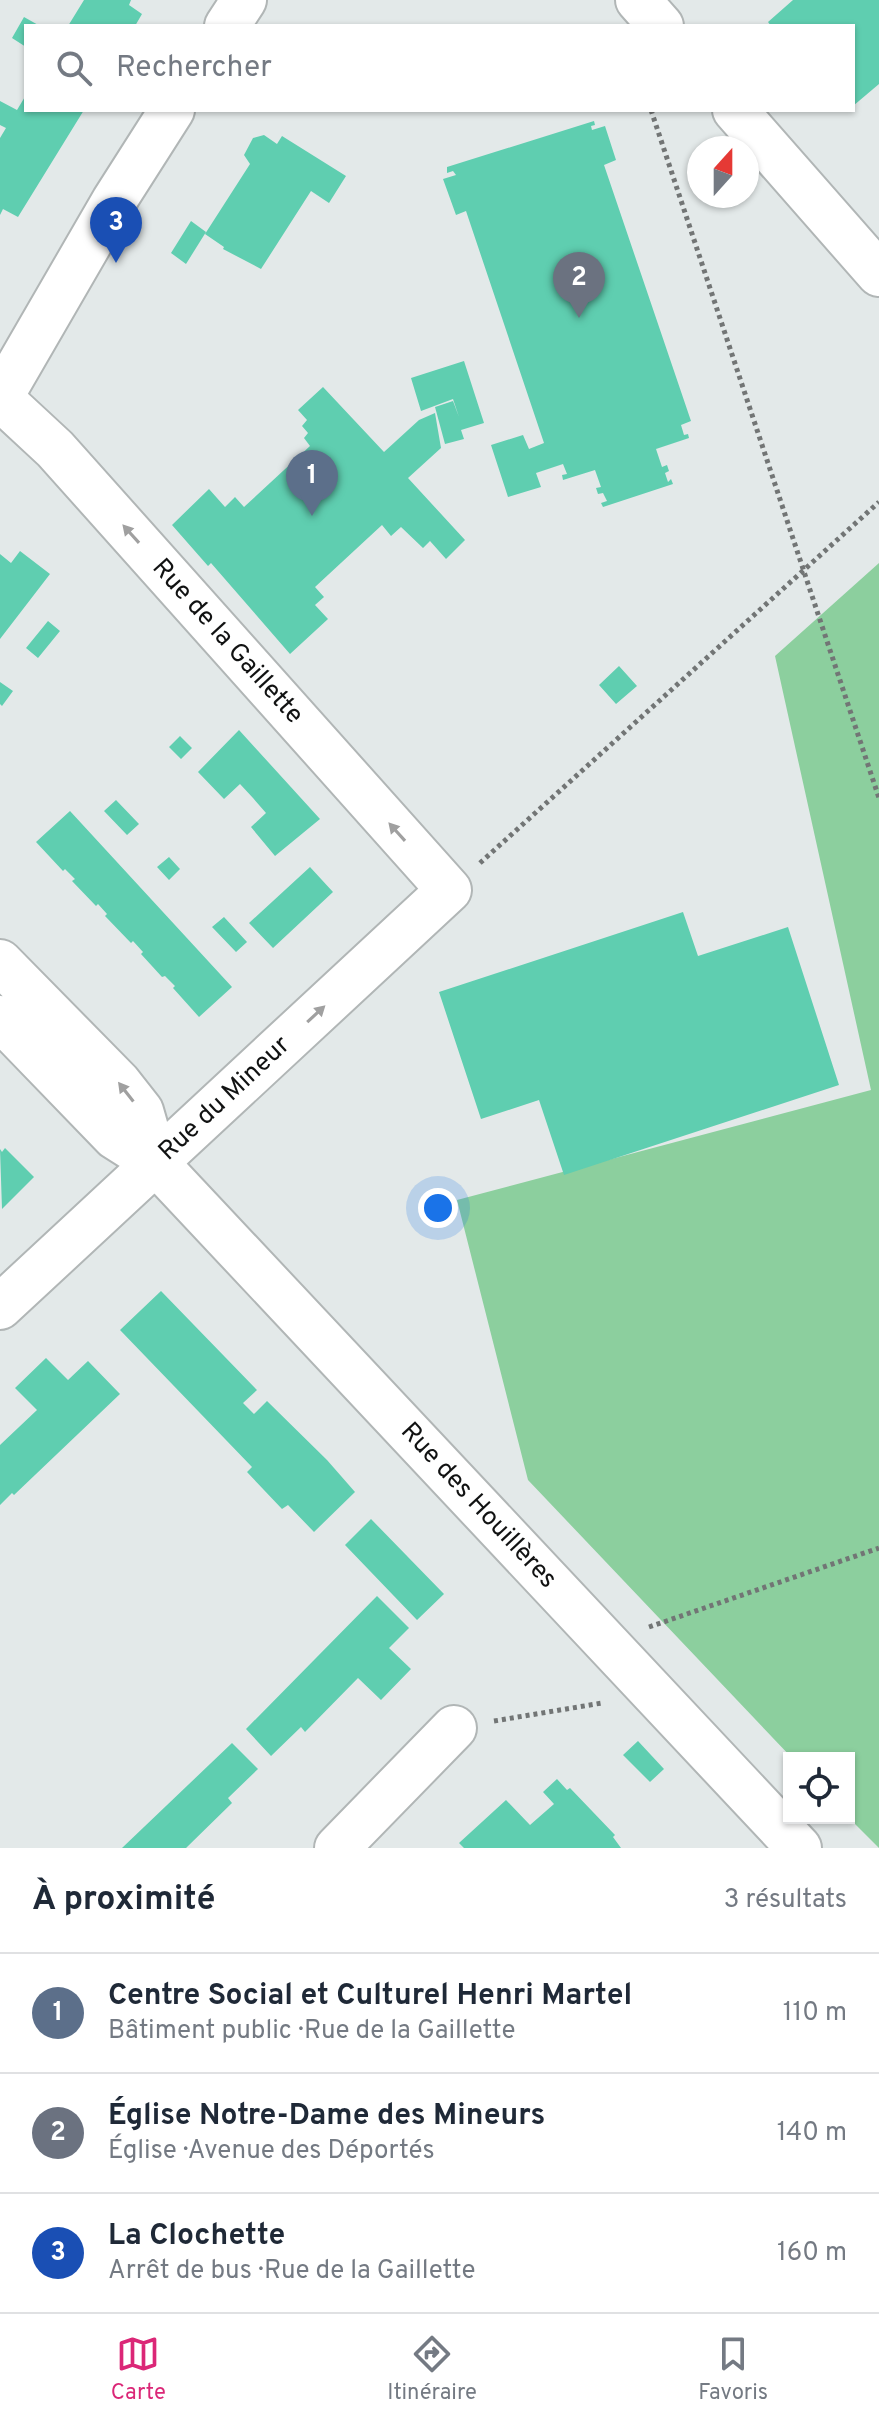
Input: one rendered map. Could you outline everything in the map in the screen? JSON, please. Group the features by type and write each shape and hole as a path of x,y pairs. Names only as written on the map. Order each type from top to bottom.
{"street":[{"path":"228,24 244,0"},
{"path":"638,0 659,24"},
{"path":"0,398 114,201 171,112"},
{"path":"737,112 879,274"},
{"name":"Rue de la Gaillette","path":"0,398 55,449 449,890"},
{"name":"Rue du Mineur","path":"0,1307 449,890"},
{"name":"Rue des Houillères","path":"0,962 141,1111 156,1163"},
{"name":"Rue des Houillères","path":"0,1018 115,1137 156,1163 799,1848"},
{"path":"337,1848 454,1728"}],"path":[{"path":"652,112 879,798"},
{"path":"449,890 879,502"},
{"path":"605,1642 879,1548"},
{"path":"454,1728 655,1694"}],"green space":[{"path":"879,563 879,1848 855,1824 855,1752 786,1752 528,1480 457,1200 871,1090 775,656"}],"building":[{"path":"84,0 131,0 129,5 142,14 136,24 69,24"},
{"path":"793,0 879,0 879,84 855,104 855,24 768,22"},
{"path":"24,17 36,24 24,24 24,46 12,38"},
{"path":"24,98 24,112 83,112 18,217 3,209 0,215 0,138 6,128 0,125 0,101 17,110"},
{"path":"594,121 592,130 605,126 616,160 604,165 691,421 681,425 684,435 688,434 689,438 656,449 662,467 667,465 669,471 665,473 668,482 671,479 673,484 603,507 601,503 607,501 603,493 598,494 596,488 601,487 595,470 563,480 562,475 567,474 563,464 536,473 541,487 508,497 491,445 523,435 529,449 544,443 466,211 456,215 443,179 456,175 453,171 447,173 447,167"},
{"path":"264,135 277,144 282,136 346,176 329,203 311,191 261,269 223,249 205,234 250,164 244,155 253,138"},
{"path":"191,221 206,232 186,264 171,253"},
{"path":"464,361 484,423 461,430 464,439 445,444 435,407 453,401 459,417 453,399 421,411 411,378"},
{"path":"323,387 384,452 419,420 435,413 441,448 408,478 465,540 446,559 430,541 423,548 401,527 391,536 382,525 315,587 324,597 315,605 328,619 290,654 211,563 208,566 172,525 209,489 225,507 235,497 244,507 310,446 304,438 308,433 302,426 307,420 298,410"},
{"path":"20,551 50,574 0,639 0,554 11,563"},
{"path":"48,621 60,631 38,658 26,648"},
{"path":"619,666 637,686 616,704 599,685"},
{"path":"0,682 13,691 2,706 0,704"},
{"path":"239,730 320,819 275,856 251,827 266,813 253,798 240,784 224,799 198,772"},
{"path":"180,736 192,748 181,759 169,747"},
{"path":"116,800 139,824 127,835 104,811"},
{"path":"70,811 232,987 199,1017 173,988 175,986 165,976 162,977 133,941 131,943 105,916 107,914 98,904 96,906 72,881 75,879 65,869 63,871 36,842"},
{"path":"169,857 180,869 169,880 157,867"},
{"path":"310,867 333,892 273,948 249,923"},
{"path":"683,912 698,956 788,927 839,1085 564,1175 539,1100 481,1119 439,992"},
{"path":"224,917 247,942 236,952 212,927"},
{"path":"5,1148 34,1177 2,1209 0,1149 2,1152"},
{"path":"161,1291 257,1390 243,1403 254,1414 267,1401 355,1492 314,1532 288,1505 282,1509 247,1472 252,1467 120,1330"},
{"path":"46,1358 68,1380 88,1361 120,1394 0,1505 0,1445 37,1410 15,1388"},
{"path":"371,1519 444,1594 417,1620 345,1545"},
{"path":"377,1596 409,1628 389,1648 411,1669 381,1700 358,1678 305,1732 301,1727 271,1756 246,1729"},
{"path":"638,1741 664,1769 650,1782 623,1755"},
{"path":"232,1743 258,1769 228,1798 232,1803 186,1848 122,1848"},
{"path":"557,1779 567,1790 570,1788 615,1835 613,1837 621,1848 464,1848 459,1843 506,1800 530,1825 554,1804 543,1792"}],"place":[{"name":"La Clochette","path":"116,263"},
{"name":"Église Notre-Dame des Mineurs","path":"579,318"},
{"name":"Centre Social et Culturel Henri Martel","path":"312,516"}]}
